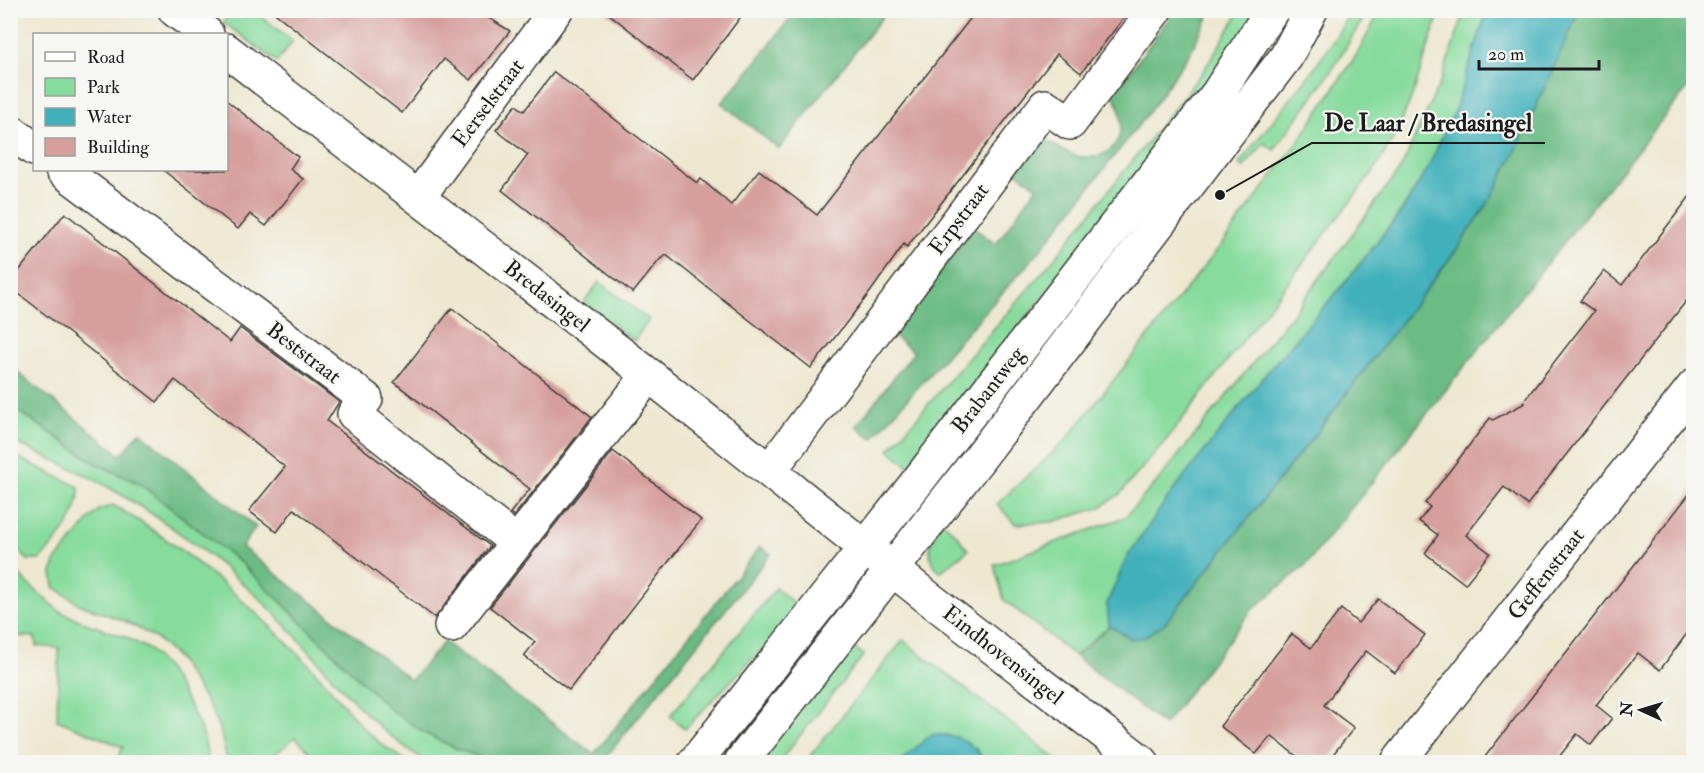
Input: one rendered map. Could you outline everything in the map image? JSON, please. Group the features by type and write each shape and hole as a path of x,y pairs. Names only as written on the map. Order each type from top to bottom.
{"street":[{"path":"175,10 206,33"},
{"name":"Eerselstraat","path":"419,196 556,10"},
{"name":"Erpstraat","path":"770,470 1045,106 1070,123 1155,10"},
{"name":"Brabantweg","path":"695,762 1218,93 1272,10"},
{"name":"Brabantweg","path":"741,762 1286,57 1311,10"},
{"name":"Bredasingel","path":"228,52 419,196 865,547"},
{"path":"10,131 33,148"},
{"name":"Beststraat","path":"63,171 366,399 354,414 516,542"},
{"path":"451,626 649,375"},
{"name":"Geffenstraat","path":"1398,762 1694,386"},
{"name":"Eindhovensingel","path":"865,547 1142,762"}],"green space":[{"path":"232,11 254,11 293,41 277,62 223,22"},
{"path":"796,11 887,11 779,149 721,103"},
{"path":"1174,11 1202,11 1209,16 1188,56 1149,112 1037,254 872,439 856,426 914,352 891,334 974,228 996,244 1037,187 1016,171 1043,138 1074,155 1085,157 1108,152 1115,145 1119,137 1121,116 1113,95"},
{"path":"1240,11 1256,11 1205,90 910,467 889,450 1053,260 1146,144 1204,70"},
{"path":"1350,11 1368,11 1330,73 1274,150 1264,143 1243,168 1239,164 1326,52"},
{"path":"1380,11 1440,11 1413,94 1395,136 1374,171 1167,439 1120,494 1099,508 1052,522 1015,524 997,504 1066,440 1221,245 1298,142 1357,54"},
{"path":"1465,11 1487,11 1455,109 1427,170 1402,210 1343,285 1268,371 1172,492 1127,557 1107,603 1109,626 1075,656 1004,600 994,565 1125,517 1162,476 1301,303 1401,168 1441,80"},
{"path":"1579,11 1693,11 1693,81 1306,565 1251,611 1164,725 1075,656 1109,626 1126,635 1138,638 1149,634 1165,623 1321,427 1457,249 1488,203 1515,153"},
{"path":"599,282 649,320 634,341 584,302"},
{"path":"11,367 121,455 140,432 256,527 242,547 411,680 444,642 594,754 760,547 771,554 602,762 493,762 457,749 426,734 391,710 241,563 140,484 97,464 11,406"},
{"path":"10,406 97,464 140,484 241,563 391,710 457,749 493,762 447,764 431,762 402,745 359,707 263,602 210,556 153,515 113,490 11,440"},
{"path":"11,454 79,487 72,518 40,560 28,560 11,544"},
{"path":"113,505 167,540 218,579 311,667 369,733 408,762 319,762 295,737 267,762 227,762 221,733 210,707 178,659 157,639 125,621 81,605 54,587 52,573 55,562 99,510"},
{"path":"942,521 957,535 968,550 940,572 931,559 930,547"},
{"path":"11,564 23,579 59,611 126,637 150,650 169,671 191,708 203,734 209,762 127,762 120,759 119,755 123,747 57,720 59,648 36,646 35,637 11,636"},
{"path":"776,588 801,609 685,729 670,716"},
{"path":"817,621 828,631 725,762 706,762"},
{"path":"903,640 1060,762 985,762 976,748 932,734 899,762 805,762"},
{"path":"846,642 864,655 779,762 752,762"}],"water":[{"path":"1487,11 1579,11 1515,153 1488,203 1457,249 1321,427 1165,623 1144,637 1132,639 1109,626 1107,603 1127,557 1172,492 1268,371 1343,285 1402,211 1427,170 1455,109"},
{"path":"932,734 963,739 974,747 985,762 899,762"}],"building":[{"path":"271,10 476,10 510,31 471,80 444,59 402,113"},
{"path":"604,10 746,10 693,80"},
{"path":"977,10 1130,10 1081,73 1057,54 907,247 904,244 871,291 811,368 666,255 661,258 633,293 502,190 528,155 496,130 516,105 524,111 554,72 697,183 701,179 731,205 759,170 817,215"},
{"path":"228,102 298,157 290,169 303,179 266,226 250,214 238,229 164,171 228,171"},
{"path":"1694,191 1694,291 1527,505 1504,487 1466,535 1490,553 1465,584 1425,553 1438,535 1419,521 1430,507 1425,503 1490,418 1493,420 1525,403 1523,402 1594,311 1580,301 1604,271 1622,285"},
{"path":"65,213 230,342 240,328 339,402 327,421 490,546 435,618 294,509 277,532 249,511 285,467 175,380 157,402 10,287 10,282"},
{"path":"452,308 592,417 514,516 510,513 530,489 394,382"},
{"path":"613,451 701,520 569,690 524,656 535,642 490,607"},
{"path":"1694,488 1694,624 1660,670 1638,653 1596,705 1612,718 1591,745 1577,734 1555,762 1481,762"},
{"path":"1378,599 1425,635 1395,673 1366,651 1324,705 1354,728 1327,762 1304,762 1271,736 1256,754 1220,726 1292,634 1311,648 1341,609 1358,623"}],"place":[{"name":"De Laar / Bredasingel","path":"1220,195"}]}
